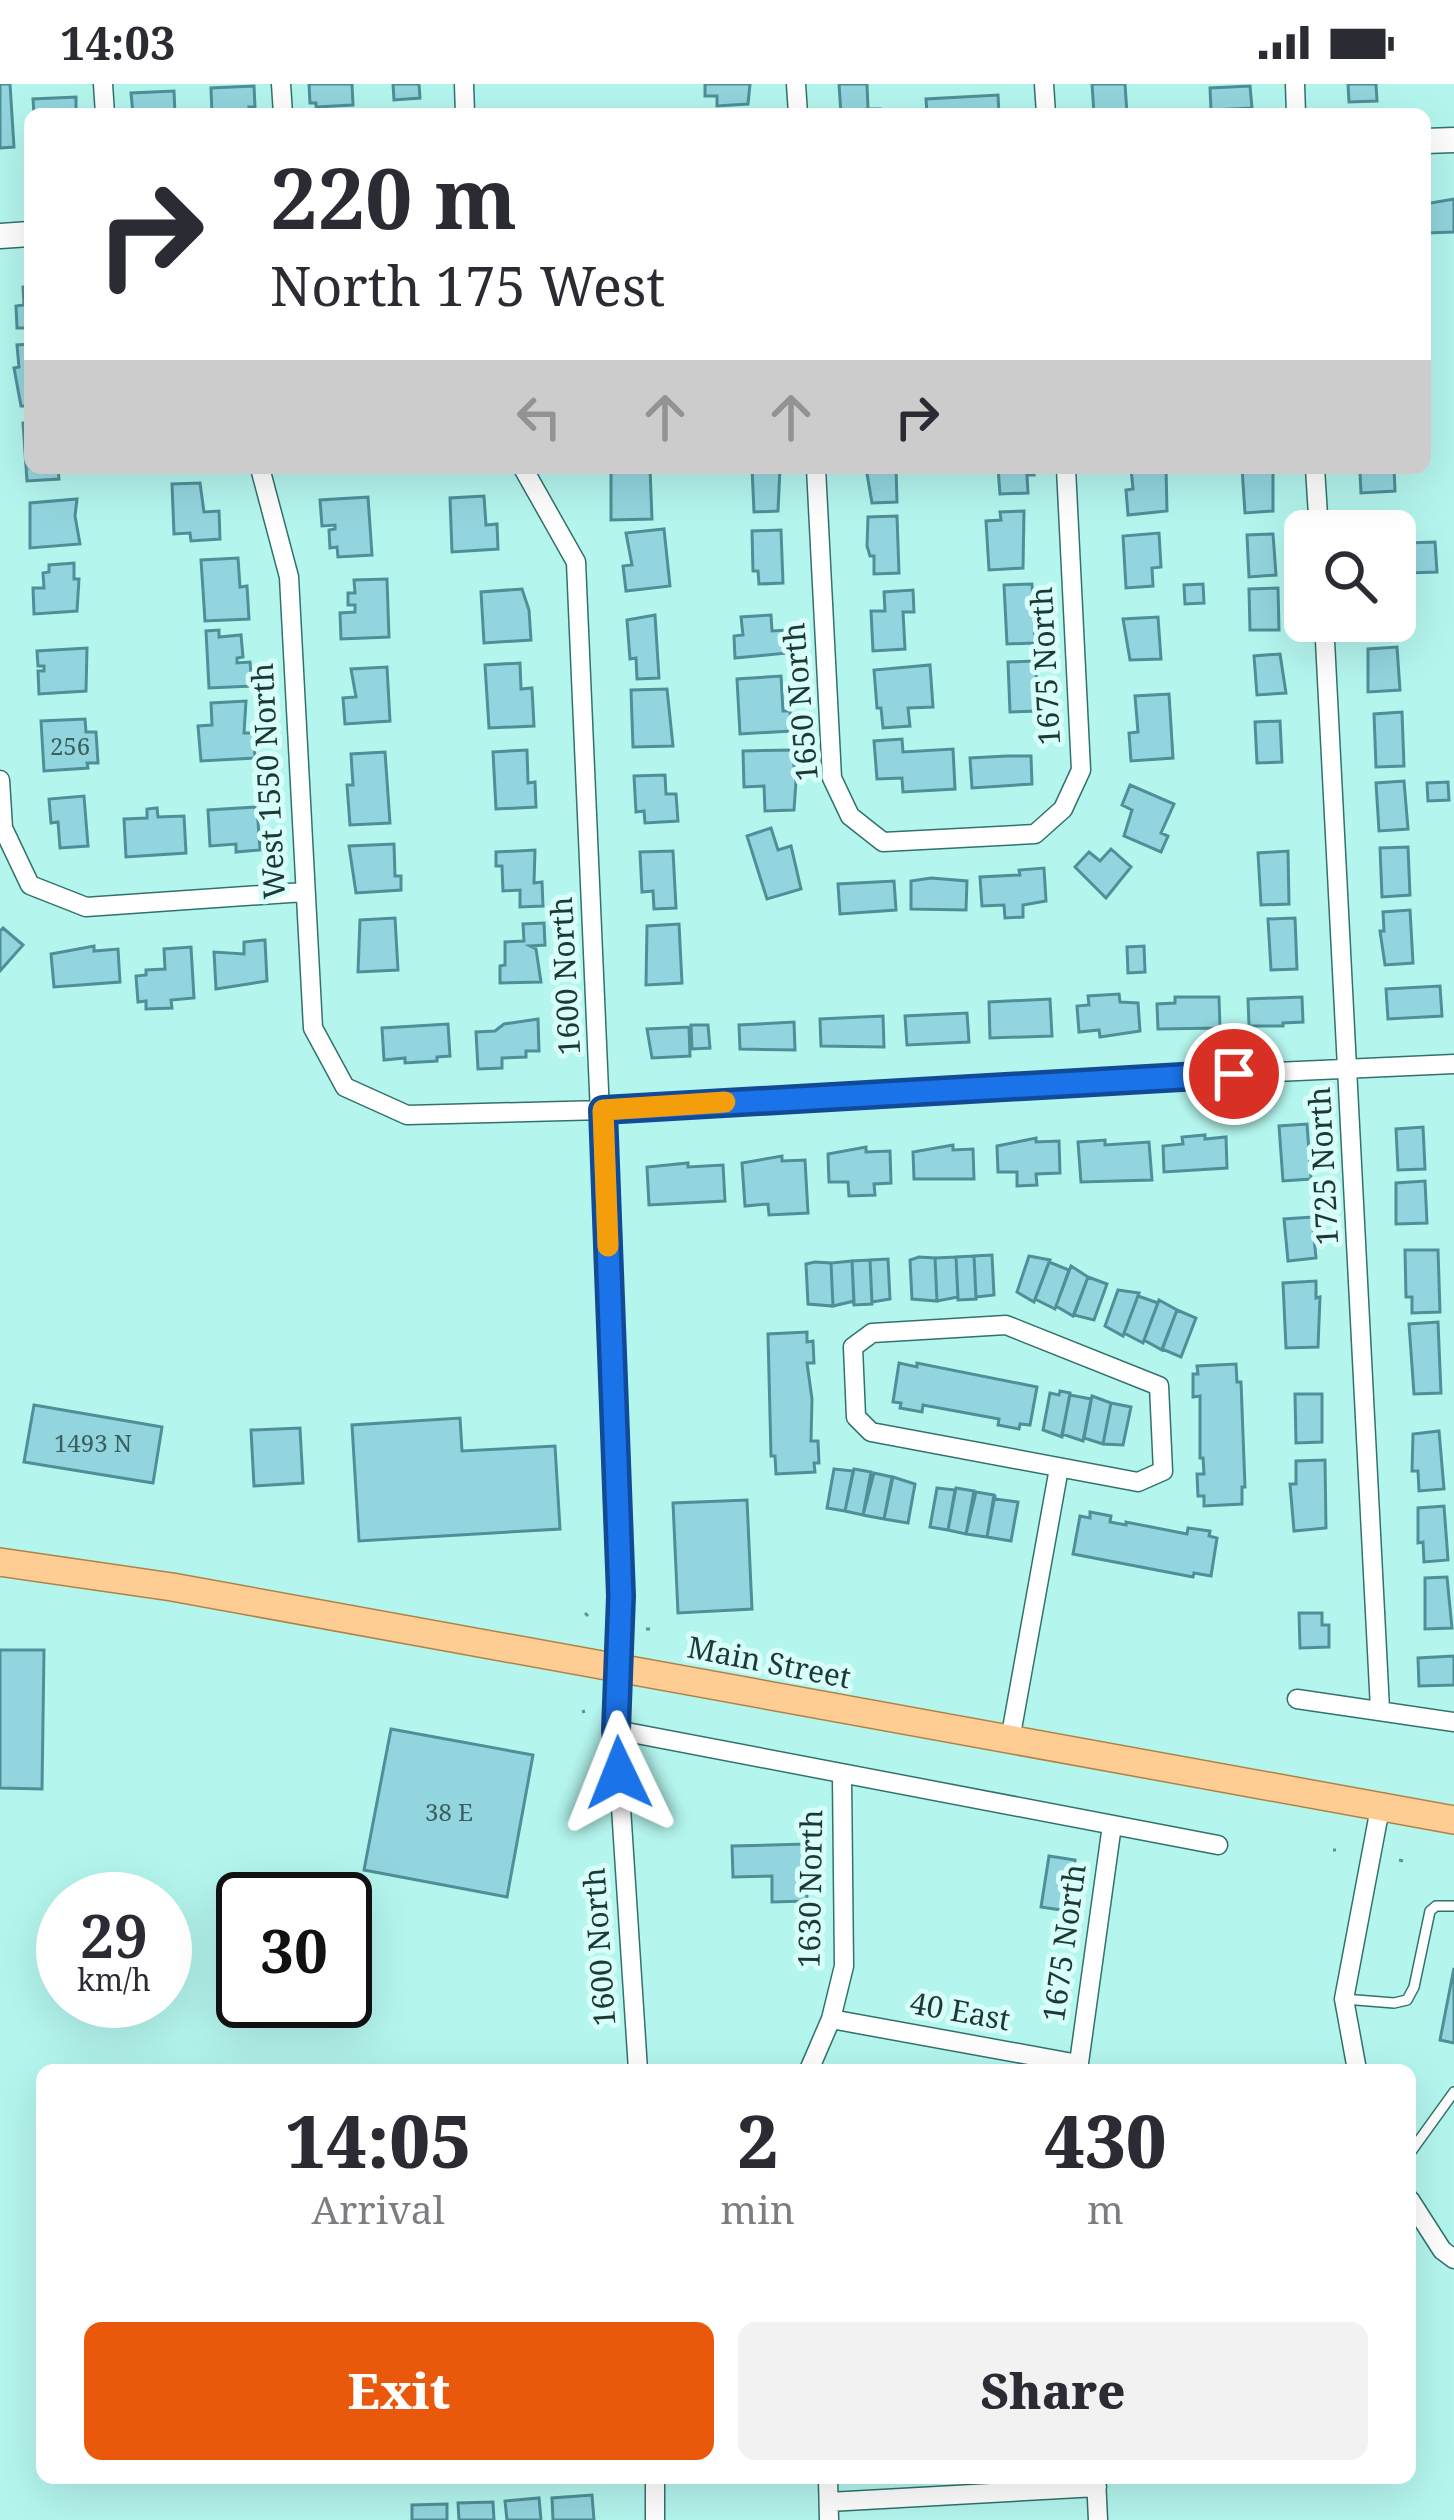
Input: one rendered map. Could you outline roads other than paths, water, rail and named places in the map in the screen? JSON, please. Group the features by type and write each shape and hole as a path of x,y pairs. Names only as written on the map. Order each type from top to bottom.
{"main road":[{"name":"Main Street","path":"0,1562 172,1586 1454,1820"}],"street":[{"name":"West 1550 North","path":"262,474 289,577 313,1028 345,1087 407,1114 603,1110"},
{"name":"1600 North","path":"527,474 576,562 621,1596 616,1730 638,2064"},
{"name":"1650 North","path":"816,474 832,778 850,816 883,842 953,839"},
{"name":"1675 North","path":"953,839 1035,834 1063,809 1082,770 1066,474"},
{"path":"1316,474 1318,510"},
{"name":"1725 North","path":"1325,642 1380,1709"},
{"path":"0,780 3,828 30,886 86,907 304,892"},
{"path":"603,1110 1454,1064"},
{"path":"1006,1325 1160,1386 1162,1471 1138,1482 1059,1468 871,1432 856,1417 854,1347 872,1333 1006,1325"},
{"path":"1010,1740 1059,1468"},
{"path":"1298,1699 1454,1722"},
{"path":"616,1730 1218,1845"},
{"name":"1630 North","path":"812,2064 831,2019 844,1966 842,1776"},
{"path":"1357,2064 1343,1999 1380,1808"},
{"name":"1675 North","path":"1078,2064 1112,1826"},
{"name":"40 East","path":"831,2019 1063,2064"},
{"path":"1416,2209 1442,2250 1454,2259"},
{"path":"655,2520 656,2484"},
{"path":"829,2511 1078,2484"},
{"path":"1096,2484 1098,2520"}],"lane":[{"path":"1343,1999 1407,2000 1430,1911 1436,1906 1454,1906"},
{"path":"1416,2145 1454,2092"}]}
